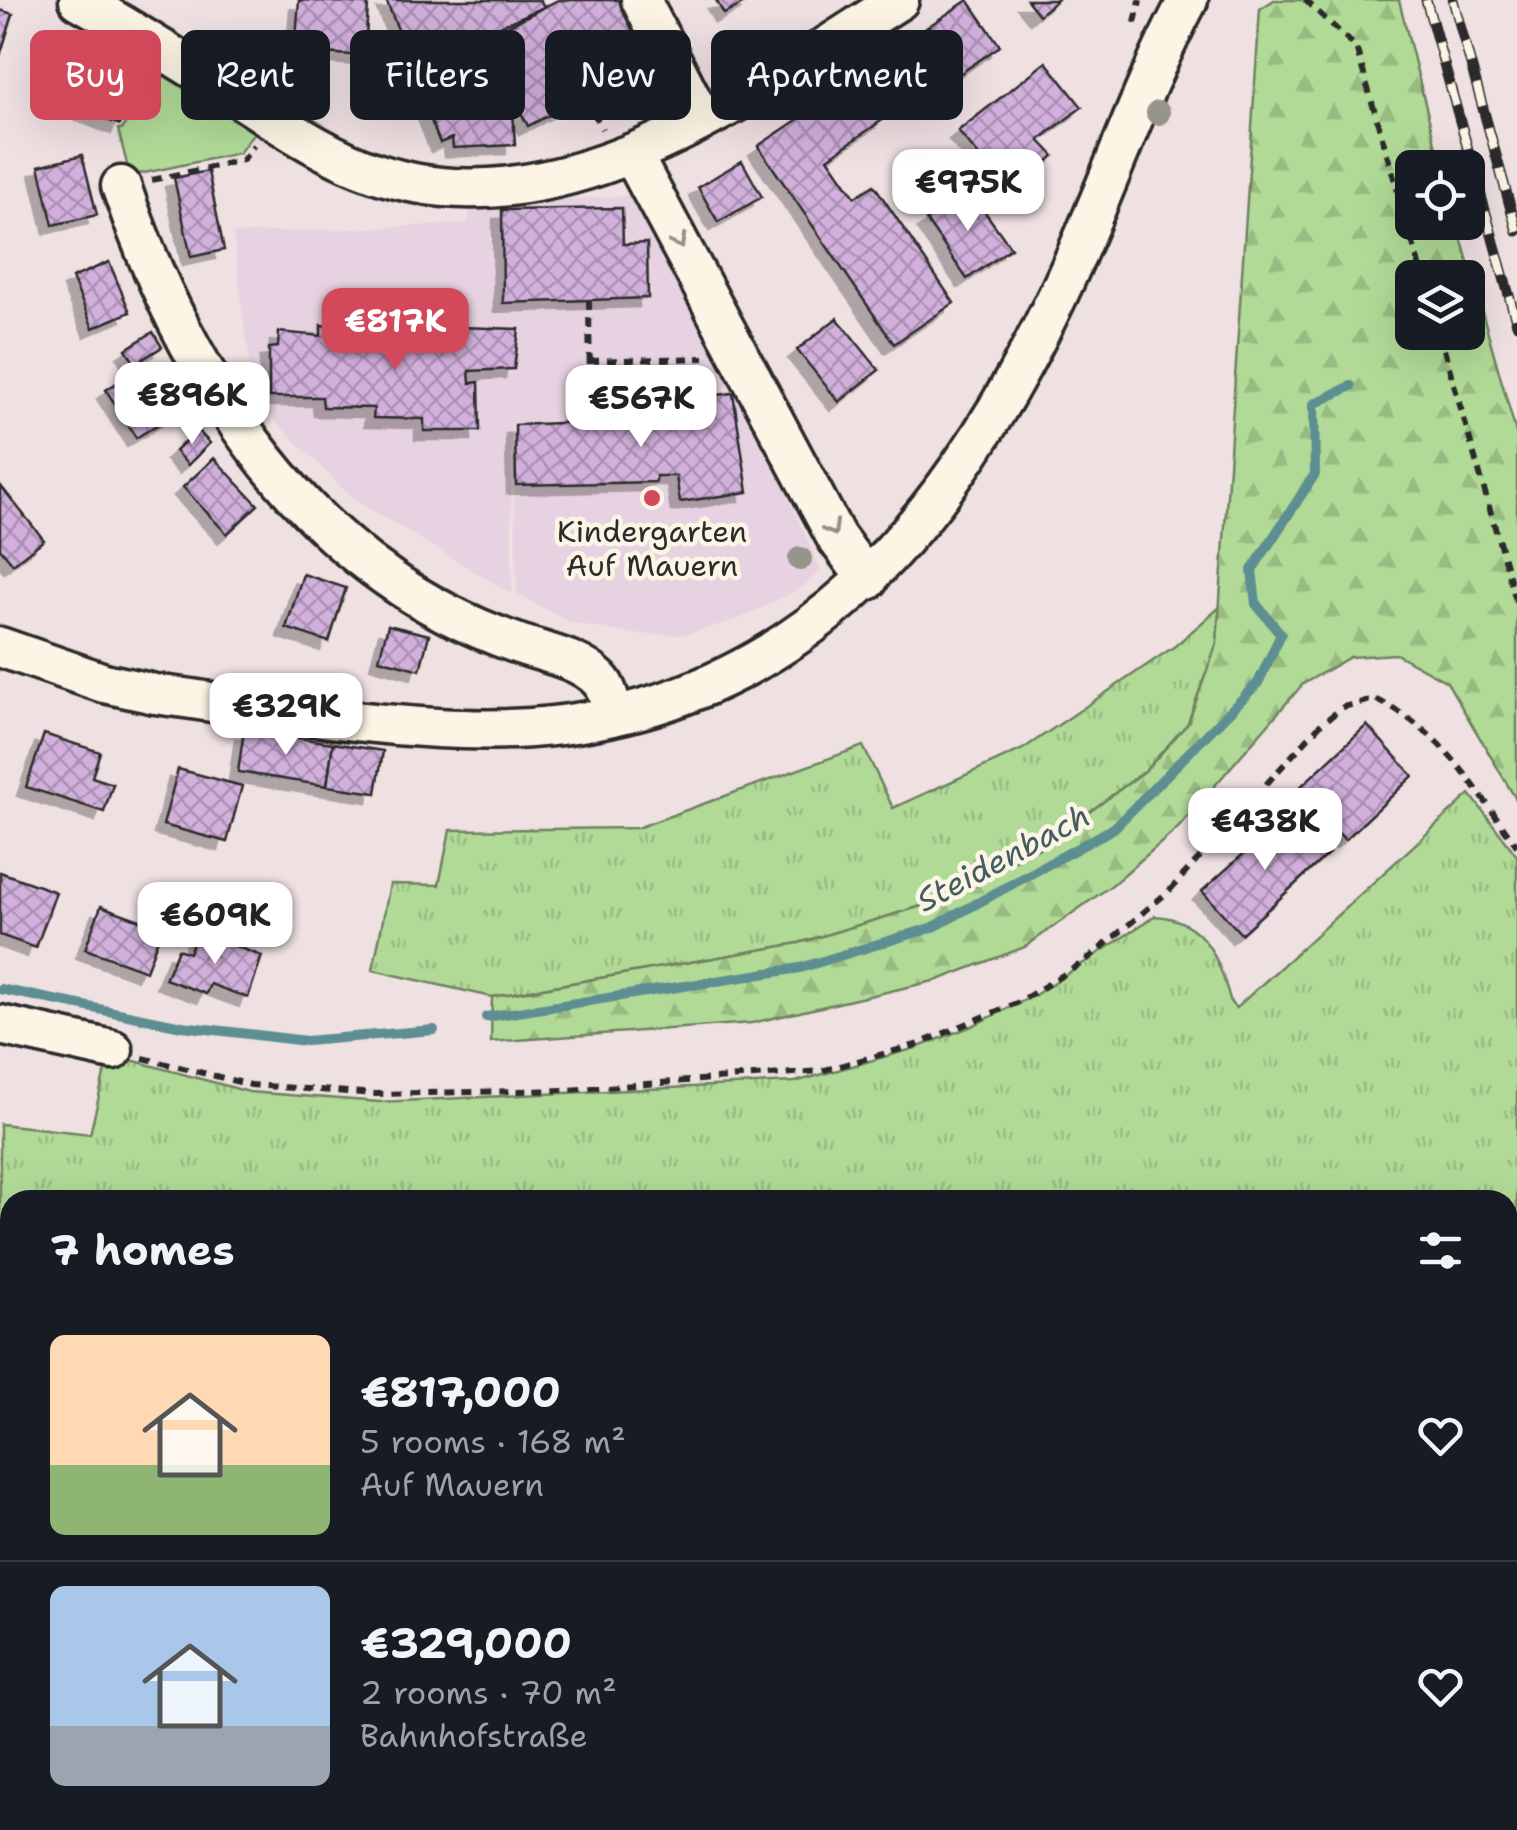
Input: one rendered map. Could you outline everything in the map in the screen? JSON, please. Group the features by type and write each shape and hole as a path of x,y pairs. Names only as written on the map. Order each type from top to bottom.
{"street":[{"path":"79,0 181,63"},
{"path":"641,0 702,120"},
{"path":"274,120 363,168 469,187 547,179 633,156 702,120 899,0"},
{"path":"0,647 104,684 155,694 360,718 528,728 613,714 718,679 761,657 868,580 937,502 1012,384 1057,298 1188,0"},
{"path":"633,156 836,536 868,580"},
{"path":"121,186 170,308 256,447 299,501 410,593 482,629 585,668 601,681 613,714"},
{"path":"0,1026 113,1050"}],"path":[{"path":"1305,0 1356,48 1418,260"},
{"path":"121,186 243,160 274,120"},
{"path":"589,300 590,395"},
{"path":"1443,350 1517,604"},
{"path":"589,362 741,357"},
{"path":"579,395 580,422"},
{"path":"113,1050 250,1086 376,1094 567,1090 821,1071 916,1044 1020,1002 1084,962 1170,890 1320,725 1343,707 1375,699 1412,717 1447,750 1517,846"}],"shaded area":[{"path":"640,195 738,386 662,396 663,415 511,423 512,594 352,498 254,399 233,234 467,224 473,204"},
{"name":"Kindergarten Auf Mauern","path":"740,388 821,571 803,587 739,619 683,635 630,634 572,623 517,594 513,425 665,416 665,399"}],"green space":[{"path":"1274,0 1399,0 1437,150 1395,150 1395,240 1462,240 1467,260 1395,260 1395,350 1485,350 1485,322 1517,436 1517,801 1447,682 1396,654 1350,657 1303,684 1178,828 1112,885 1025,947 938,980 752,1023 491,1042 492,997 799,943 925,905 1042,847 1145,771 1188,723 1217,643 1260,9"},
{"path":"161,61 181,73 181,120 261,123 239,153 130,176 118,129 123,129 126,120 161,120"},
{"path":"1220,607 1217,643 1188,723 1145,771 1042,847 925,905 799,943 492,997 373,970 390,884 439,885 450,830 637,828 863,746 893,808 1023,749 1175,646"},
{"path":"1470,794 1517,856 1517,1190 0,1190 0,1124 90,1134 109,1054 249,1092 379,1102 795,1082 916,1048 972,1026 1035,995 1155,916 1187,925 1208,944 1236,1008"}],"building":[{"path":"299,0 368,4 366,30 350,30 350,55 330,54 330,30 297,30"},
{"path":"386,0 540,0 544,7 491,30 398,30"},
{"path":"558,0 623,0 638,30 545,30 545,117 528,126 525,30 500,30"},
{"path":"716,0 750,0 724,14"},
{"path":"968,0 1000,46 963,72 963,30 923,30"},
{"path":"1027,0 1057,0 1039,15"},
{"path":"0,10 13,14 0,56"},
{"path":"1046,62 1082,107 1039,140 1054,156 1011,194 958,131"},
{"path":"431,120 514,120 515,145 453,148 452,138 440,143"},
{"path":"797,120 883,120 828,158 855,197 874,185 954,303 894,344 758,146"},
{"path":"82,155 97,215 53,225 39,166"},
{"path":"742,161 762,197 718,222 698,187"},
{"path":"208,171 224,250 191,257 174,178"},
{"path":"969,190 1011,248 967,279 926,220"},
{"path":"622,208 623,244 647,243 648,298 503,303 502,210"},
{"path":"109,262 130,312 93,328 72,278"},
{"path":"837,318 879,370 839,402 797,350"},
{"path":"321,325 342,328 340,341 425,350 430,326 519,329 514,369 469,371 470,383 479,382 480,431 424,431 424,419 373,418 374,408 323,407 322,397 269,397 269,348 278,347 279,332 321,336"},
{"path":"153,332 162,347 135,364 126,349"},
{"path":"148,363 179,411 136,438 106,390"},
{"path":"733,393 748,492 680,502 676,476 656,476 656,482 516,485 515,425 668,418 666,402"},
{"path":"197,430 210,443 188,465 175,451"},
{"path":"214,458 258,505 227,534 183,487"},
{"path":"0,485 44,540 13,564 0,548"},
{"path":"303,574 346,588 329,642 286,628"},
{"path":"388,625 429,635 420,670 379,659"},
{"path":"1367,725 1413,776 1345,840 1298,789"},
{"path":"244,730 333,743 327,786 238,772"},
{"path":"44,734 100,752 92,777 113,784 104,812 26,787"},
{"path":"333,743 383,751 376,793 327,786"},
{"path":"178,769 242,786 227,842 163,825"},
{"path":"1290,812 1329,853 1241,934 1202,891"},
{"path":"0,872 56,892 36,948 0,935"},
{"path":"101,906 162,928 146,971 85,949"},
{"path":"197,932 262,956 248,998 210,984 206,994 165,979 178,949 189,953"}],"waterway":[{"name":"Steidenbach","path":"486,1017 800,968 934,927 1114,828 1258,683 1281,634 1256,604 1252,570 1315,474 1314,404 1351,386"},
{"name":"Steidenbach","path":"0,989 182,1026 306,1041 434,1030"}],"railway":[{"path":"1426,0 1517,324"},
{"path":"1453,0 1517,231"}],"place":[{"name":"Kindergarten Auf Mauern","path":"652,498"}]}
